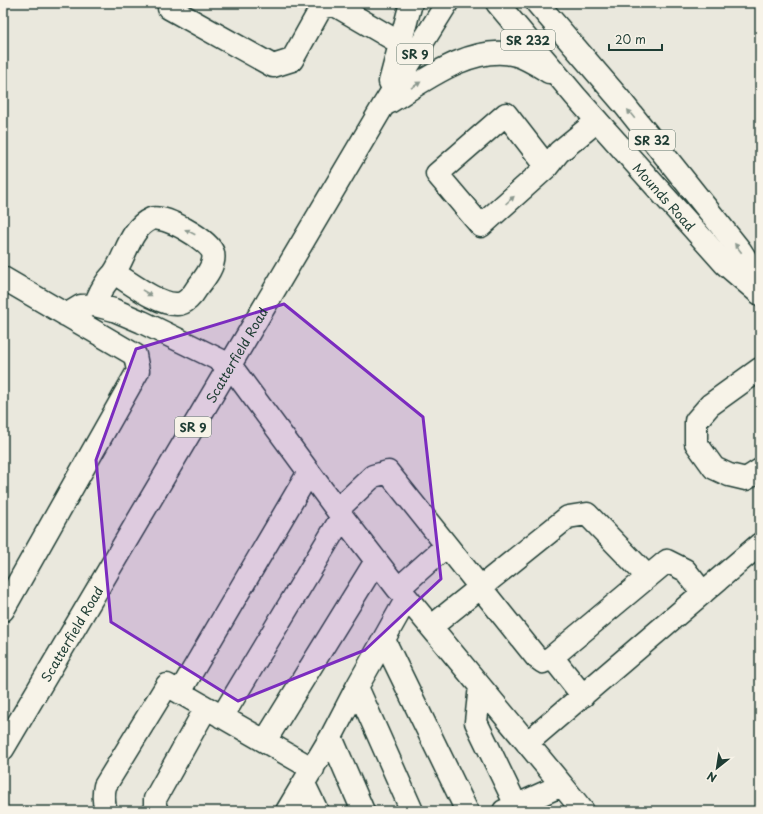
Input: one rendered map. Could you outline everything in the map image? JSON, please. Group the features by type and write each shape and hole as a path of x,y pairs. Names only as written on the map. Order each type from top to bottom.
{"main road":[{"path":"169,3 169,8 273,66 292,60 321,8 333,4 400,43"},
{"path":"383,106 411,3"},
{"name":"Scatterfield Road","path":"3,748 383,106 447,3"},
{"name":"Mounds Road","path":"497,3 558,77 725,264 760,294"},
{"name":"Mounds Road","path":"537,3 622,102 740,250 760,281"},
{"path":"551,3 581,54"},
{"name":"SR 32","path":"383,106 433,75 468,58 495,52 517,55 558,77"},
{"path":"547,167 506,114 437,174 481,226 547,167 559,152 597,121"},
{"path":"95,304 106,282 114,273 135,234 144,224 153,218 166,220 196,235 208,245 213,254 209,271 202,282 187,301 178,305 167,303 152,296 114,273"},
{"path":"3,278 135,355 138,371 4,606"},
{"path":"66,315 81,306 95,304 142,322 230,365 340,514 402,594 583,811"},
{"path":"760,369 710,405 696,421 696,444 714,468 730,475 746,479 760,470"},
{"path":"180,692 309,472"},
{"path":"157,811 155,799 214,712 340,514 373,476 388,472 536,658 543,662 552,657 667,561 686,570 703,593"},
{"path":"431,627 568,517 587,514 648,577"},
{"path":"527,743 760,544"},
{"path":"287,811 331,737 384,640 402,594 446,546"},
{"path":"265,741 376,561"},
{"path":"384,640 467,811"},
{"path":"552,657 583,696"},
{"path":"106,811 103,804 105,786 167,685 265,741 308,776 317,811"},
{"path":"480,686 476,722 510,808 562,785"},
{"path":"357,687 412,811"},
{"path":"331,737 363,811"}],"highlighted area":[{"path":"284,304 423,417 441,579 365,650 238,701 111,622 96,460 136,349"}],"building":[{"path":"549,805 552,811 534,811"}]}
